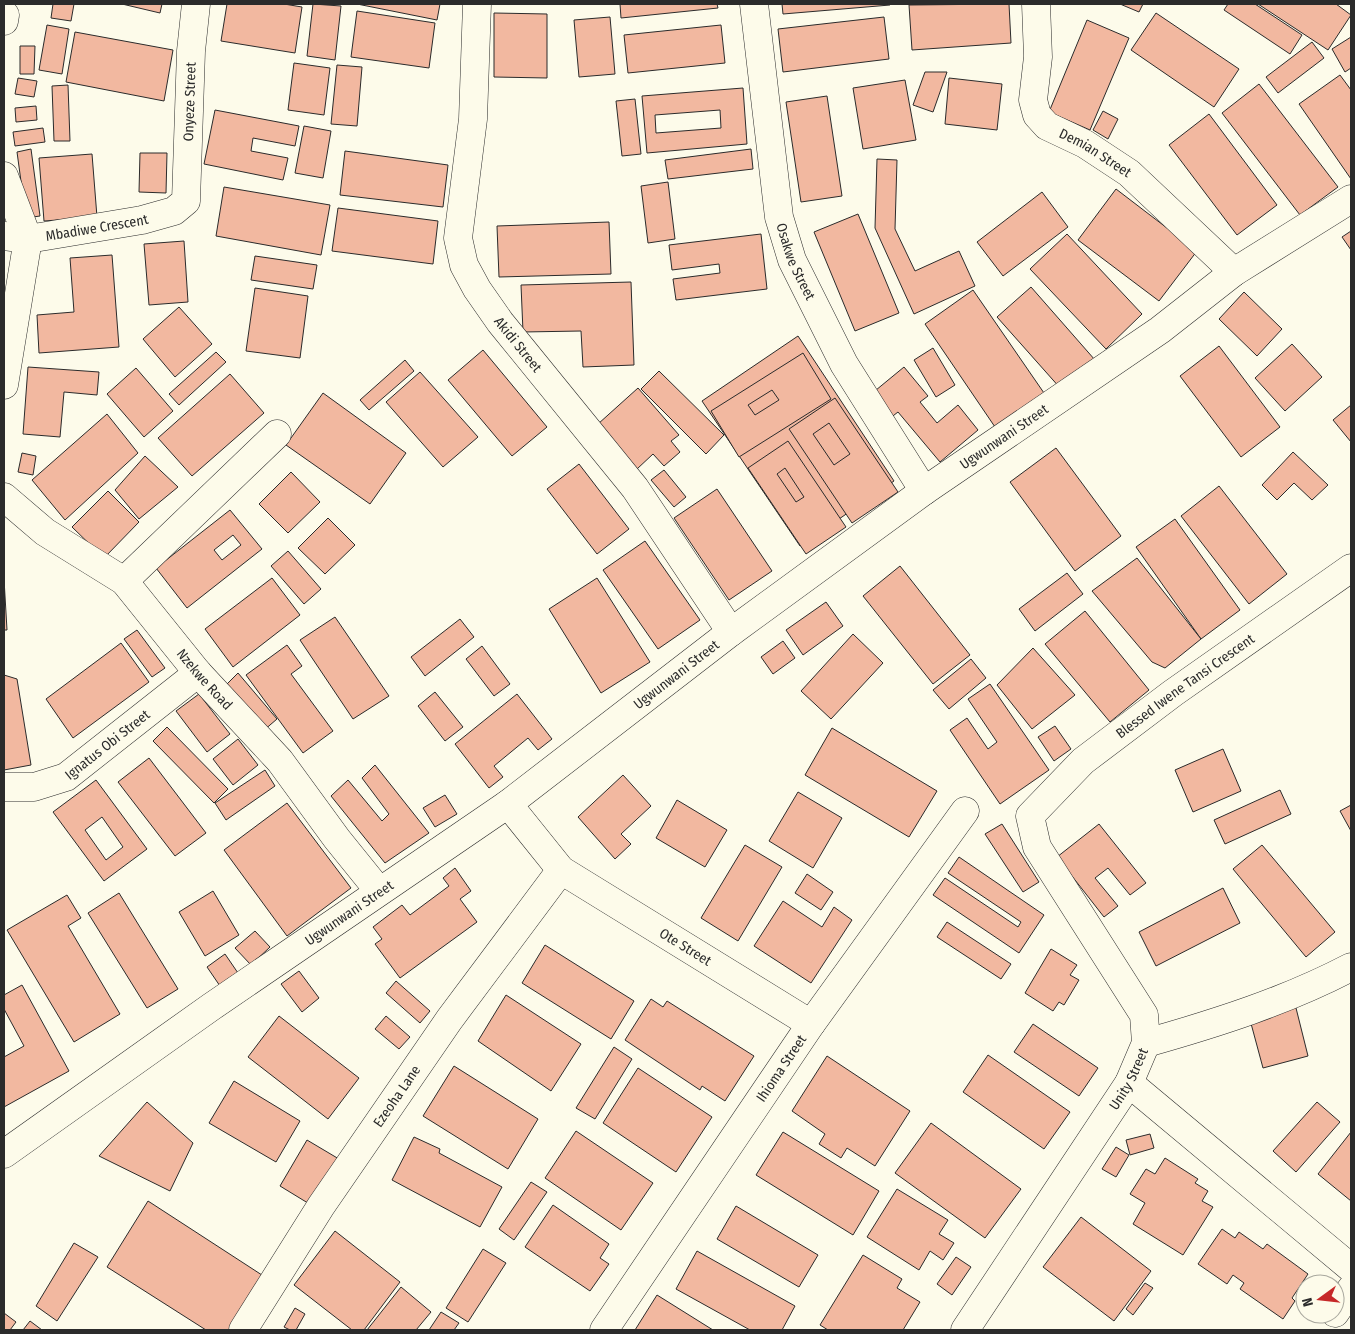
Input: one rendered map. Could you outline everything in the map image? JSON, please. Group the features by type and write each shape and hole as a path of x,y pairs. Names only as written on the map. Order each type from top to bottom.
{"street":[{"name":"Onyeze Street","path":"186,201 190,51 196,4"},
{"name":"Akidi Street","path":"477,4 473,119 458,238 464,265 477,289 500,322 635,488 732,632"},
{"name":"Osakwe Street","path":"754,4 779,217 792,260 844,364 924,491"},
{"name":"Demian Street","path":"1036,4 1038,57 1033,100 1037,115 1047,126 1085,144 1129,173 1234,272"},
{"path":"4,176 16,238 4,385"},
{"name":"Ugwunwani Street","path":"4,1154 379,891 508,804 732,632 924,491 1160,330 1234,272 1351,199"},
{"name":"Mbadiwe Crescent","path":"16,238 142,220 174,211 186,201"},
{"path":"124,581 277,434"},
{"name":"Nzekwe Road","path":"4,496 45,532 124,581 198,673 280,761 337,839 379,891"},
{"name":"Blessed Iwene Tansi Crescent","path":"1030,816 1083,760 1172,693 1351,568"},
{"name":"Ignatus Obi Street","path":"4,787 34,787 66,777 198,673"},
{"name":"Ote Street","path":"508,804 561,870 811,1024"},
{"name":"Ihioma Street","path":"604,1330 811,1024 965,811"},
{"name":"Unity Street","path":"965,1330 1129,1082 1146,1043 1144,1015 1037,847 1030,816"},
{"name":"Ezeoha Lane","path":"244,1330 321,1206 444,1028 561,870"},
{"path":"1146,1043 1214,1023 1312,987 1351,967"},
{"path":"1129,1082 1351,1268"}],"building":[{"path":"53,4 74,4 71,21 51,18"},
{"path":"122,4 162,4 160,13"},
{"path":"227,4 284,4 302,7 295,53 221,41"},
{"path":"313,4 341,6 335,60 307,56"},
{"path":"357,4 440,4 437,20"},
{"path":"620,4 717,4 718,8 621,18"},
{"path":"782,4 889,4 890,5 783,14"},
{"path":"1009,4 1011,43 912,50 909,5"},
{"path":"1120,4 1143,4 1139,12"},
{"path":"1228,4 1255,4 1302,35 1290,54 1224,10"},
{"path":"1258,4 1336,4 1351,15 1328,50"},
{"path":"357,11 435,23 429,68 351,57"},
{"path":"494,13 547,14 547,78 494,77"},
{"path":"1156,13 1239,69 1214,107 1131,50"},
{"path":"610,17 615,74 579,77 574,20"},
{"path":"884,17 889,59 783,72 778,29"},
{"path":"1087,20 1129,38 1090,130 1049,112"},
{"path":"47,25 69,29 62,74 39,70"},
{"path":"721,25 725,63 628,73 624,35"},
{"path":"75,32 173,50 164,101 66,82"},
{"path":"1351,37 1351,68 1345,72 1332,49"},
{"path":"1312,42 1324,58 1278,93 1266,77"},
{"path":"20,46 35,46 34,74 20,74"},
{"path":"294,63 330,68 324,115 288,110"},
{"path":"337,65 362,67 357,126 331,124"},
{"path":"925,72 947,72 933,112 913,105"},
{"path":"1340,75 1351,90 1351,179 1299,104"},
{"path":"18,78 37,81 34,97 15,94"},
{"path":"949,78 1002,84 997,130 945,124"},
{"path":"905,80 916,140 863,149 853,88"},
{"path":"1259,84 1338,187 1300,215 1222,113"},
{"path":"68,85 70,141 54,141 52,86"},
{"path":"743,88 747,144 647,153 642,96","holes":["720,110 721,128 656,133 655,115"]},
{"path":"827,96 842,196 801,202 786,102"},
{"path":"635,99 641,154 622,156 616,101"},
{"path":"36,106 37,120 16,122 15,108"},
{"path":"215,110 299,126 295,146 253,138 251,151 288,158 283,180 204,164"},
{"path":"1103,111 1118,119 1108,139 1093,130"},
{"path":"1209,114 1277,205 1237,235 1169,145"},
{"path":"304,126 331,131 323,178 295,173"},
{"path":"43,128 45,142 15,146 13,132"},
{"path":"31,149 40,216 26,218 17,152"},
{"path":"751,149 753,169 668,179 665,160"},
{"path":"345,151 448,165 443,207 340,195"},
{"path":"140,153 167,153 166,193 139,192"},
{"path":"92,154 97,217 44,221 39,158"},
{"path":"877,159 897,160 895,229 915,271 959,251 975,286 914,314 875,228"},
{"path":"668,182 675,239 648,243 641,186"},
{"path":"224,187 330,205 321,255 216,236"},
{"path":"1116,189 1197,251 1159,301 1078,240"},
{"path":"1042,192 1068,227 1003,276 977,242"},
{"path":"338,208 438,221 433,264 332,251"},
{"path":"858,214 899,313 855,331 814,232"},
{"path":"609,222 611,274 499,277 497,226"},
{"path":"1351,231 1351,250 1342,237"},
{"path":"761,234 767,289 676,300 673,279 720,273 719,264 672,270 669,245"},
{"path":"1067,234 1142,314 1106,349 1030,269"},
{"path":"184,241 188,302 149,305 144,244"},
{"path":"112,255 119,347 39,353 37,315 74,312 70,258"},
{"path":"255,256 317,265 313,289 251,280"},
{"path":"631,282 634,365 583,367 581,331 523,332 521,285"},
{"path":"1031,287 1095,360 1061,389 997,317"},
{"path":"255,288 308,296 300,358 246,351"},
{"path":"973,290 1044,393 995,427 925,324"},
{"path":"1244,292 1282,329 1257,356 1219,319"},
{"path":"179,307 212,344 175,377 143,339"},
{"path":"798,336 894,481 800,546 702,401"},
{"path":"1292,344 1322,377 1285,411 1255,378"},
{"path":"1219,346 1280,427 1241,457 1180,376"},
{"path":"933,348 955,385 936,397 914,360"},
{"path":"483,350 547,427 512,456 448,380"},
{"path":"216,352 226,362 179,405 169,394"},
{"path":"803,353 831,399 739,457 711,411","holes":["772,390 779,400 755,415 748,405"]},
{"path":"405,360 414,371 369,410 360,400"},
{"path":"28,367 99,372 97,395 64,392 60,437 23,434"},
{"path":"904,367 928,396 920,402 937,423 958,405 978,430 940,462 898,412 889,419 870,395"},
{"path":"136,368 173,411 144,437 107,394"},
{"path":"659,371 724,435 706,454 641,389"},
{"path":"420,372 478,437 443,467 386,402"},
{"path":"230,374 264,413 192,476 158,438"},
{"path":"638,388 679,435 671,441 680,452 664,466 653,454 637,469 598,424"},
{"path":"323,393 406,453 370,504 286,445"},
{"path":"835,398 898,492 852,523 789,429","holes":["829,423 850,454 834,465 813,434"]},
{"path":"1351,405 1351,442 1333,420"},
{"path":"107,414 138,453 65,520 32,480"},
{"path":"788,441 846,527 806,554 748,468","holes":["785,468 804,497 796,502 777,474"]},
{"path":"1056,448 1121,536 1075,571 1010,482"},
{"path":"1293,452 1328,485 1312,500 1294,483 1277,500 1262,485"},
{"path":"22,453 36,456 33,475 18,472"},
{"path":"145,456 178,487 139,519 115,490"},
{"path":"579,464 629,529 597,554 547,489"},
{"path":"664,470 686,497 674,507 651,480"},
{"path":"291,472 320,502 288,533 259,504"},
{"path":"1219,486 1287,574 1249,604 1181,516"},
{"path":"717,489 772,571 729,600 674,518"},
{"path":"108,491 139,522 104,558 72,527"},
{"path":"230,510 262,549 187,608 156,568","holes":["233,535 241,545 222,560 214,550"]},
{"path":"328,518 355,545 325,574 298,548"},
{"path":"1175,519 1240,610 1201,639 1136,547"},
{"path":"645,541 700,620 658,649 603,570"},
{"path":"288,551 321,589 304,604 271,566"},
{"path":"1137,558 1201,639 1165,668 1152,662 1092,591"},
{"path":"900,566 970,655 933,684 863,596"},
{"path":"1067,573 1083,594 1035,631 1019,609"},
{"path":"272,578 300,615 233,667 205,629"},
{"path":"597,578 650,662 601,693 549,609"},
{"path":"4,579 7,630 4,630"},
{"path":"826,602 843,626 803,655 786,630"},
{"path":"1085,611 1149,690 1110,722 1045,644"},
{"path":"335,617 389,696 353,719 300,640"},
{"path":"460,619 474,637 425,676 411,657"},
{"path":"137,630 165,668 152,677 124,639"},
{"path":"853,634 883,663 831,719 801,691"},
{"path":"783,641 795,658 773,674 761,657"},
{"path":"121,643 149,682 73,738 46,699"},
{"path":"287,645 302,666 291,674 333,731 303,753 246,675"},
{"path":"482,646 510,684 494,696 466,659"},
{"path":"1033,648 1075,695 1032,729 997,685"},
{"path":"971,659 986,678 949,709 933,690"},
{"path":"238,673 277,719 263,731 225,686"},
{"path":"4,675 17,679 31,765 4,770"},
{"path":"990,684 1049,770 1000,804 950,730 967,718 988,749 997,742 968,699"},
{"path":"435,692 463,727 445,741 418,706"},
{"path":"199,694 230,734 207,752 176,711"},
{"path":"517,694 552,739 538,750 528,738 494,766 503,777 489,788 455,744"},
{"path":"1055,726 1071,749 1054,761 1038,737"},
{"path":"167,727 228,789 214,803 153,741"},
{"path":"832,728 937,791 909,837 805,775"},
{"path":"238,739 258,765 233,785 213,759"},
{"path":"1223,749 1241,791 1193,812 1175,770"},
{"path":"149,758 206,833 175,856 118,782"},
{"path":"375,765 429,833 385,863 331,796 348,780 382,821 389,814 362,778"},
{"path":"265,770 275,786 226,820 215,803"},
{"path":"623,775 651,806 621,834 631,844 615,859 578,817"},
{"path":"96,780 147,849 104,881 53,812","holes":["102,817 123,847 106,860 85,830"]},
{"path":"1280,790 1291,814 1225,844 1214,820"},
{"path":"798,792 842,818 813,868 769,841"},
{"path":"445,795 457,814 435,827 423,808"},
{"path":"677,800 727,830 705,867 656,838"},
{"path":"287,803 351,888 287,936 224,850"},
{"path":"1351,805 1351,831 1340,811"},
{"path":"1002,824 1039,882 1023,892 985,834"},
{"path":"1099,824 1146,883 1130,895 1108,868 1095,878 1118,906 1104,917 1057,857"},
{"path":"745,845 782,867 738,941 701,918"},
{"path":"1262,845 1335,932 1306,957 1233,869"},
{"path":"959,857 1044,915 1019,953 933,895 945,878 1018,927 1021,922 948,873"},
{"path":"455,868 471,891 460,899 477,922 400,978 375,944 382,939 373,927 402,905 410,915 449,886 443,878"},
{"path":"807,874 833,892 821,910 795,893"},
{"path":"1223,888 1240,923 1156,966 1139,932"},
{"path":"213,891 239,935 205,956 179,912"},
{"path":"119,893 178,989 147,1008 88,913"},
{"path":"67,895 81,918 68,926 120,1014 74,1042 7,930"},
{"path":"783,901 822,927 834,907 852,920 811,983 754,946"},
{"path":"947,922 1011,964 1001,979 937,937"},
{"path":"255,931 270,947 251,965 235,948"},
{"path":"545,945 634,1001 611,1039 522,983"},
{"path":"1051,949 1077,965 1070,975 1079,980 1064,1005 1059,1002 1053,1011 1025,993"},
{"path":"225,954 238,973 220,986 207,967"},
{"path":"299,971 319,998 302,1012 281,984"},
{"path":"396,981 430,1011 420,1023 386,993"},
{"path":"22,985 69,1071 4,1107 4,1057 24,1046 4,1009 4,995"},
{"path":"506,995 581,1044 551,1091 478,1041"},
{"path":"651,999 663,1007 667,1001 754,1056 725,1101 702,1086 700,1090 625,1040"},
{"path":"1295,1004 1308,1056 1263,1068 1249,1016"},
{"path":"279,1016 359,1078 328,1119 248,1057"},
{"path":"386,1016 410,1037 399,1049 375,1029"},
{"path":"1033,1024 1098,1068 1079,1096 1014,1052"},
{"path":"614,1047 632,1059 595,1119 576,1108"},
{"path":"988,1055 1070,1112 1044,1149 963,1092"},
{"path":"827,1056 910,1111 875,1166 847,1148 841,1158 819,1144 825,1134 792,1111"},
{"path":"454,1066 538,1119 508,1169 423,1116"},
{"path":"638,1068 712,1117 676,1172 603,1123"},
{"path":"234,1081 300,1121 276,1162 209,1123"},
{"path":"147,1102 193,1143 170,1191 99,1156"},
{"path":"1317,1102 1340,1122 1296,1172 1273,1151"},
{"path":"931,1123 1021,1189 985,1238 895,1173"},
{"path":"576,1131 653,1183 621,1230 545,1178"},
{"path":"783,1132 879,1191 853,1235 756,1175"},
{"path":"1351,1132 1351,1201 1318,1174"},
{"path":"1150,1134 1154,1148 1130,1155 1126,1140"},
{"path":"414,1137 440,1149 439,1153 502,1187 480,1227 392,1180"},
{"path":"307,1140 344,1162 316,1208 280,1186"},
{"path":"1116,1147 1129,1155 1116,1177 1102,1169"},
{"path":"1165,1158 1198,1179 1195,1183 1208,1191 1202,1201 1213,1207 1183,1255 1133,1224 1145,1203 1130,1194 1146,1169 1155,1174"},
{"path":"531,1182 547,1192 514,1240 499,1229"},
{"path":"897,1189 948,1220 939,1234 954,1243 943,1260 930,1251 919,1270 867,1237"},
{"path":"148,1201 265,1277 231,1330 206,1330 107,1267"},
{"path":"553,1205 609,1244 600,1258 609,1264 590,1291 525,1247"},
{"path":"736,1206 818,1255 799,1287 717,1239"},
{"path":"1081,1217 1151,1271 1114,1321 1043,1267"},
{"path":"1222,1229 1235,1238 1239,1232 1263,1249 1267,1244 1308,1274 1295,1274 1295,1294 1292,1298 1295,1301 1283,1319 1240,1289 1244,1283 1233,1275 1227,1284 1198,1264"},
{"path":"335,1231 400,1282 364,1330 352,1330 294,1285"},
{"path":"74,1243 98,1257 57,1321 36,1306"},
{"path":"483,1249 506,1263 468,1322 446,1308"},
{"path":"697,1251 795,1306 782,1330 750,1330 676,1289"},
{"path":"863,1255 902,1279 897,1288 920,1302 903,1330 828,1330 820,1325"},
{"path":"956,1257 971,1267 952,1295 937,1284"},
{"path":"1145,1283 1153,1288 1133,1315 1126,1309"},
{"path":"401,1287 431,1312 416,1330 367,1330"},
{"path":"657,1295 713,1330 635,1330"},
{"path":"295,1308 305,1314 296,1330 290,1330 284,1327"},
{"path":"441,1312 459,1323 454,1330 429,1330"},
{"path":"4,1313 16,1322 10,1330 4,1330"},
{"path":"30,1321 42,1330 23,1330"}]}
